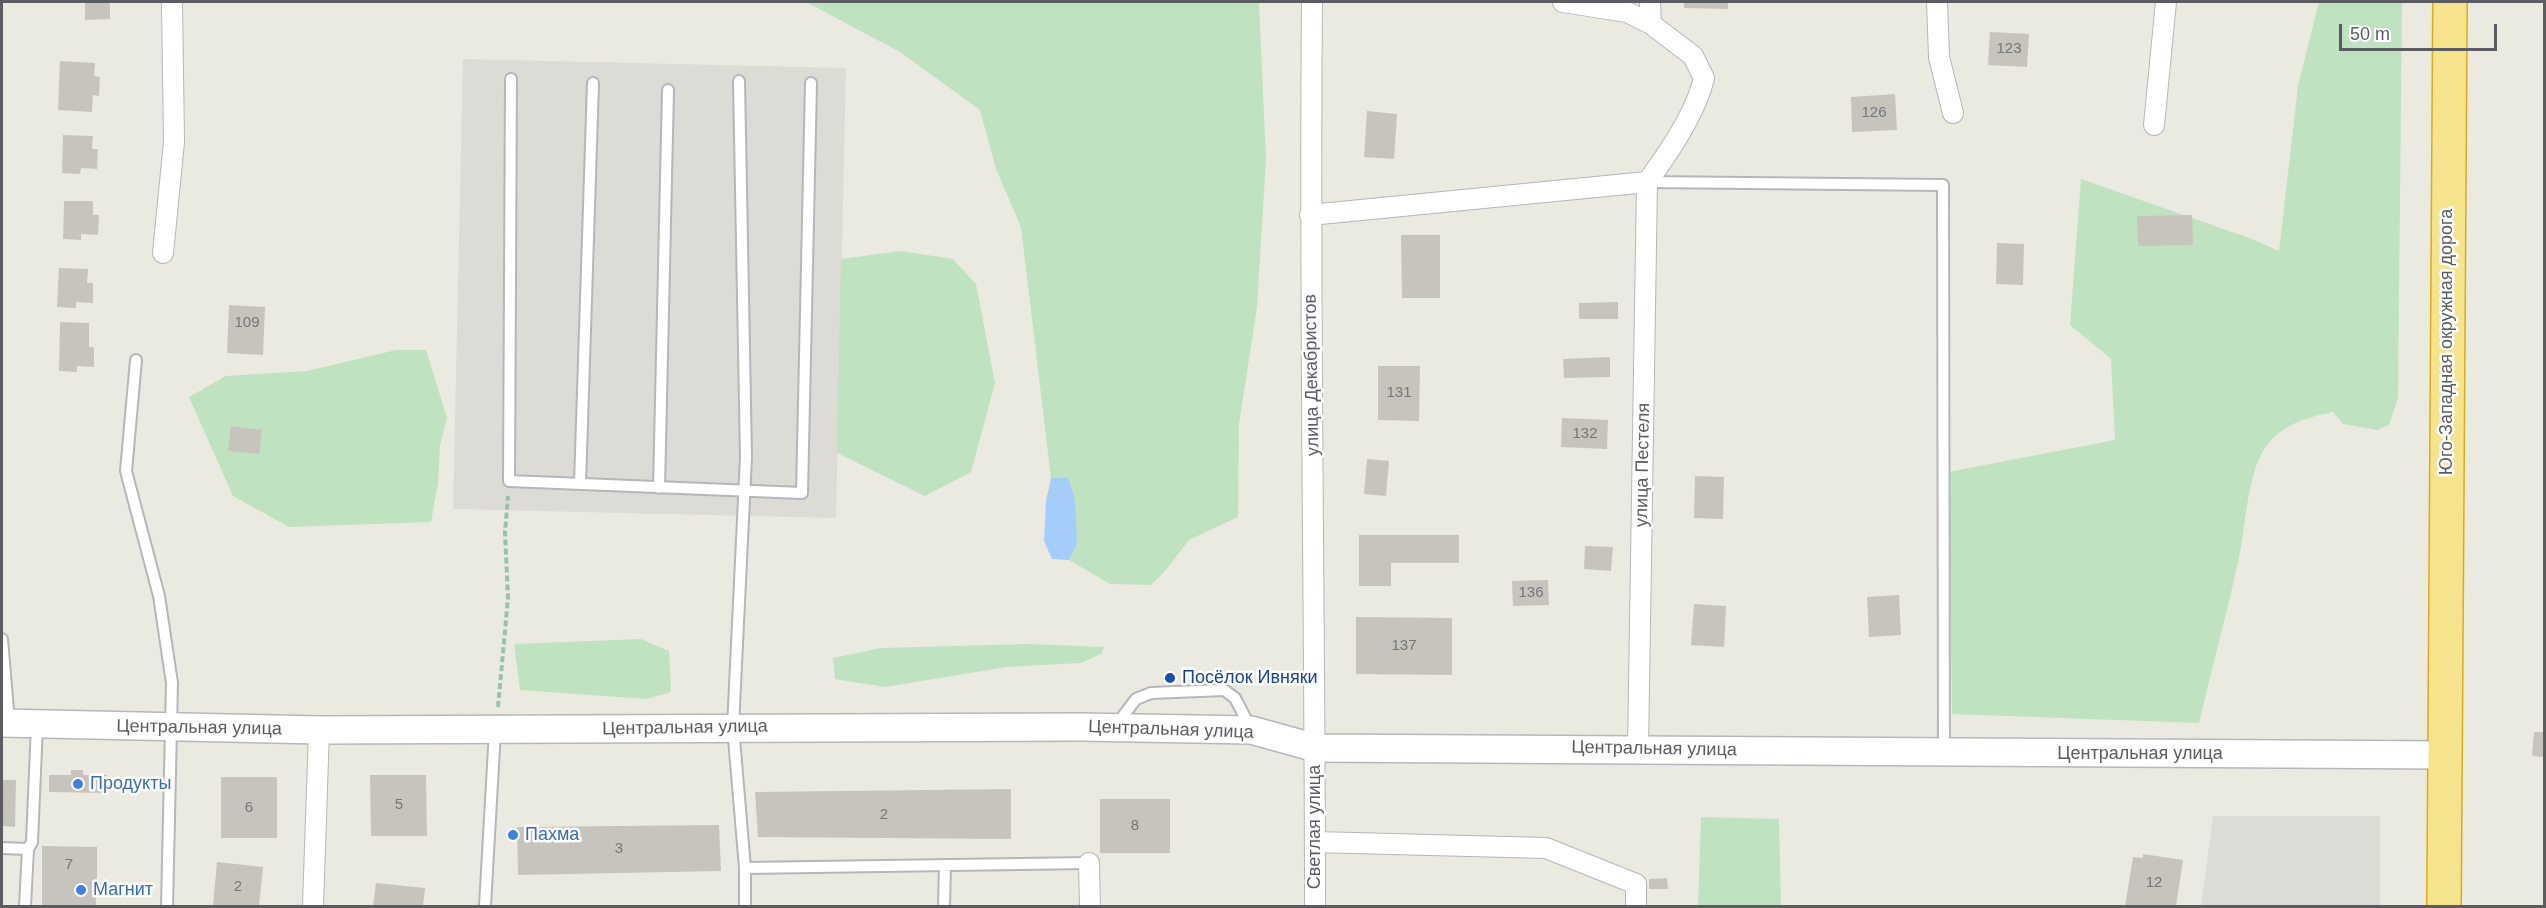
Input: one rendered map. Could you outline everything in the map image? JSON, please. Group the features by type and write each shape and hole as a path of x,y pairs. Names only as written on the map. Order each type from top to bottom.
{"highway":[{"name":"Юго-Западная окружная дорога","path":"2446,755 2450,2"},
{"path":"2444,906 2446,755"}],"street":[{"path":"163,253 174,142 172,2"},
{"name":"улица Декабристов","path":"1312,2 1310,215 1316,748"},
{"path":"1310,215 1647,182 1660,165 1701,92 1704,78 1692,56 1651,24 1627,12 1563,2"},
{"path":"1650,2 1651,24"},
{"path":"1937,2 1939,57 1953,113"},
{"path":"2154,125 2166,2"},
{"name":"улица Пестеля","path":"1638,748 1647,182"},
{"name":"Центральная улица","path":"5,724 319,730 733,727 1114,728 1251,730 1316,748 1638,748 1944,753 2446,755"},
{"path":"313,906 319,730"},
{"name":"Светлая улица","path":"1315,906 1316,748"},
{"path":"1315,842 1545,848 1636,884 1636,906"},
{"path":"1089,863 1090,906"}],"lane":[{"path":"512,79 509,480 802,493 811,83"},
{"path":"740,81 745,492 733,727 745,868 745,906"},
{"path":"580,484 593,83"},
{"path":"659,488 668,90"},
{"path":"1647,182 1943,185 1944,753"},
{"path":"136,360 126,471 159,596 172,683 167,906"},
{"path":"2,639 5,724"},
{"path":"1114,728 1137,699 1151,693 1224,690 1235,698 1251,730"},
{"path":"25,906 28,849 32,842 37,724"},
{"path":"485,906 495,729"},
{"path":"2,848 28,849"},
{"path":"745,868 1089,863"},
{"path":"944,906 945,865"}],"path":[{"path":"495,729 504,665 508,598 505,532 509,480"}],"shaded area":[{"path":"463,59 846,68 836,518 453,509"},
{"path":"2213,816 2380,816 2380,906 2201,906"}],"green space":[{"path":"806,2 1259,2 1266,160 1257,307 1239,424 1238,517 1189,540 1151,585 1110,584 1069,560 1077,544 1068,477 1051,478 1021,227 996,169 980,110 900,52"},
{"path":"2319,2 2402,2 2398,398 2389,425 2377,430 2343,424 2333,412 2293,424 2269,442 2263,451 2250,487 2239,558 2199,723 1952,714 1948,472 2115,440 2111,359 2070,325 2081,179 2252,239 2279,251 2298,86"},
{"path":"901,251 953,259 976,284 995,383 971,472 925,496 837,453 841,259"},
{"path":"396,350 426,350 447,418 440,446 438,483 431,522 289,527 233,496 189,397 226,376 307,371"},
{"path":"641,639 669,651 671,692 647,699 520,690 514,644"},
{"path":"1029,644 1104,647 1101,654 1081,663 1007,667 885,687 835,679 833,658 881,648"},
{"path":"1701,817 1779,819 1781,906 1698,906"}],"water":[{"path":"1068,477 1075,500 1077,544 1069,560 1052,559 1044,541 1046,501 1051,478"}],"building":[{"path":"85,2 110,2 110,19 85,20"},
{"path":"1684,2 1728,2 1728,9 1684,8"},
{"path":"1990,32 2029,34 2027,67 1988,65"},
{"path":"60,61 95,63 94,76 100,77 99,96 93,95 92,112 58,110"},
{"path":"1895,94 1897,130 1852,132 1851,97"},
{"path":"1367,111 1397,114 1394,159 1364,157"},
{"path":"63,135 93,136 92,149 98,149 97,169 81,168 80,174 62,173"},
{"path":"64,201 93,201 93,215 99,215 98,235 81,234 81,240 63,239"},
{"path":"2192,215 2193,245 2138,246 2137,216"},
{"path":"1401,235 1440,235 1440,298 1402,298"},
{"path":"1997,243 2024,244 2023,285 1996,284"},
{"path":"59,268 88,269 87,283 93,283 93,303 76,302 76,308 57,307"},
{"path":"1618,302 1618,319 1579,319 1579,303"},
{"path":"229,305 265,307 263,355 227,353"},
{"path":"60,322 89,323 89,347 94,347 94,367 77,366 77,372 59,371"},
{"path":"1610,357 1610,377 1564,378 1563,359"},
{"path":"1378,366 1420,366 1419,421 1378,420"},
{"path":"1562,418 1608,420 1607,449 1561,447"},
{"path":"231,426 262,430 259,454 228,451"},
{"path":"1367,459 1389,461 1386,496 1364,494"},
{"path":"1695,476 1724,477 1723,519 1694,518"},
{"path":"1359,535 1459,535 1459,563 1391,563 1391,586 1359,586"},
{"path":"1585,546 1613,547 1611,571 1584,569"},
{"path":"1548,580 1549,605 1513,606 1512,581"},
{"path":"1899,595 1901,635 1869,637 1867,597"},
{"path":"1694,604 1726,606 1724,647 1691,645"},
{"path":"1356,617 1452,618 1452,675 1356,674"},
{"path":"2534,732 2544,732 2544,757 2532,756"},
{"name":"Продукты","path":"71,770 83,770 83,775 107,775 107,793 49,792 49,775 71,775"},
{"path":"370,775 426,775 427,836 371,836"},
{"path":"221,777 277,777 277,838 221,838"},
{"path":"2,780 16,780 15,827 2,826"},
{"path":"1011,789 1011,839 758,837 755,792"},
{"path":"1100,799 1170,799 1170,853 1100,853"},
{"path":"719,825 721,871 518,875 517,827"},
{"path":"42,846 97,847 97,883 108,883 108,895 96,895 96,906 42,906"},
{"path":"2143,854 2183,860 2176,906 2125,906 2133,857 2143,858"},
{"path":"217,862 263,867 259,906 213,906"},
{"path":"1667,878 1668,889 1649,889 1649,879"},
{"path":"376,883 425,888 423,906 373,906"}],"place":[{"name":"Посёлок Ивняки","path":"1170,678"},
{"name":"Продукты","path":"78,784"},
{"name":"Пахма","path":"513,835"},
{"name":"Магнит","path":"81,890"}]}
